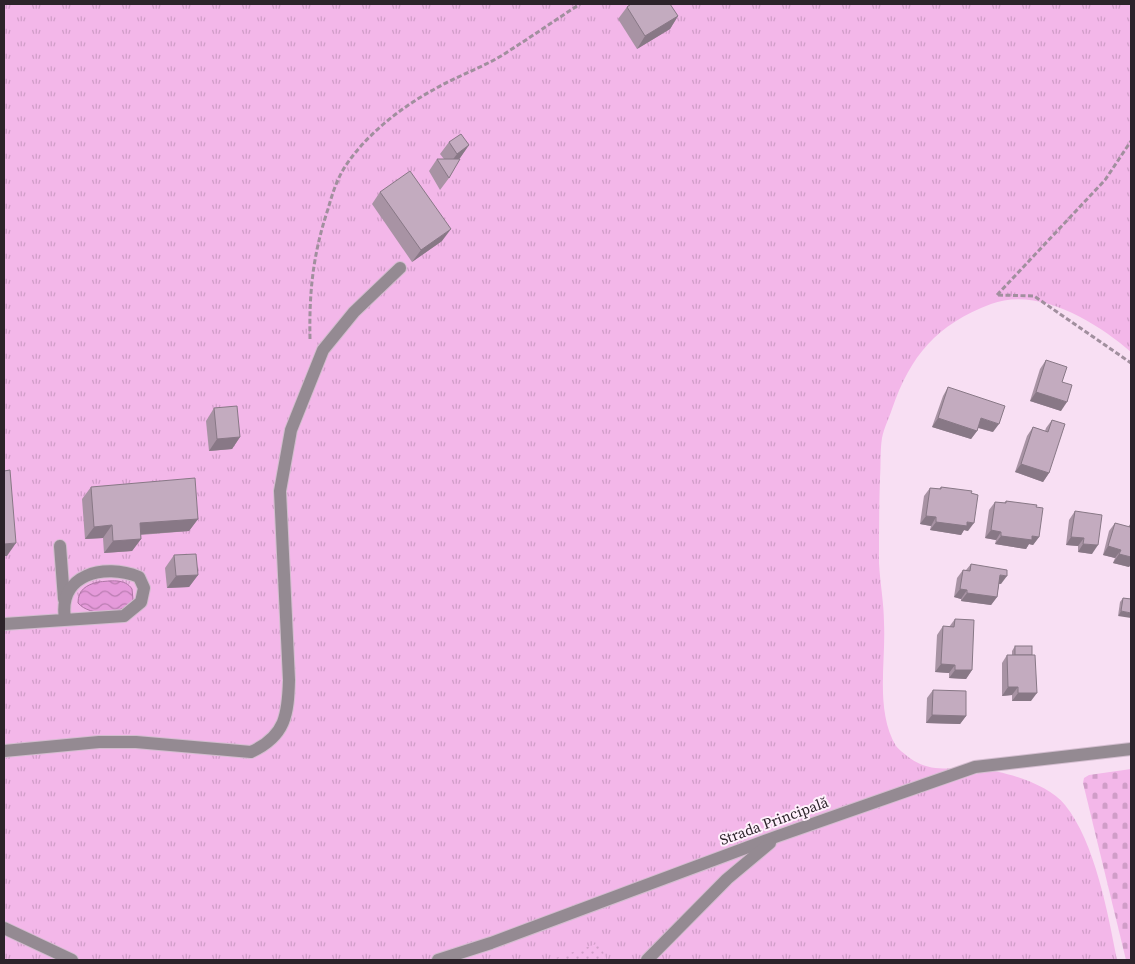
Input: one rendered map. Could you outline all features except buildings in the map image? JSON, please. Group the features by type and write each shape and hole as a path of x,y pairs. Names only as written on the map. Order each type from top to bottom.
{"street":[{"path":"4,751 99,742 136,742 251,752 262,747 280,730 285,722 288,707 289,680 280,491 291,430 323,350 354,312 400,268"},
{"path":"60,546 65,619"},
{"path":"4,624 124,616 141,602 144,588 139,577 131,574 95,573 81,578 74,583 65,597 64,604"},
{"name":"Strada Principală","path":"438,960 491,944 778,836 975,767 1131,749"},
{"path":"647,960 727,879 778,836"},
{"path":"4,928 72,960"}],"path":[{"path":"311,348 309,302 312,266 321,229 337,182 344,168 376,131 404,109 432,90 499,56 580,4"},
{"path":"1131,141 1105,180 998,295 1034,296 1131,363"}],"green space":[{"path":"4,4 1131,4 1131,352 1101,329 1084,319 1047,303 1009,300 991,304 955,322 928,344 917,358 899,390 882,438 879,510 879,563 884,623 884,702 890,732 896,746 907,756 925,766 989,770 1025,780 1048,791 1065,805 1085,838 1092,858 1105,900 1117,960 4,960"},
{"path":"1131,769 1131,960 1126,960 1083,783 1084,778 1089,775"},
{"path":"599,943 607,960 550,960"}],"water":[{"path":"117,581 125,583 132,589 133,600 122,609 114,611 98,612 83,608 78,603 81,591 98,582"}]}
